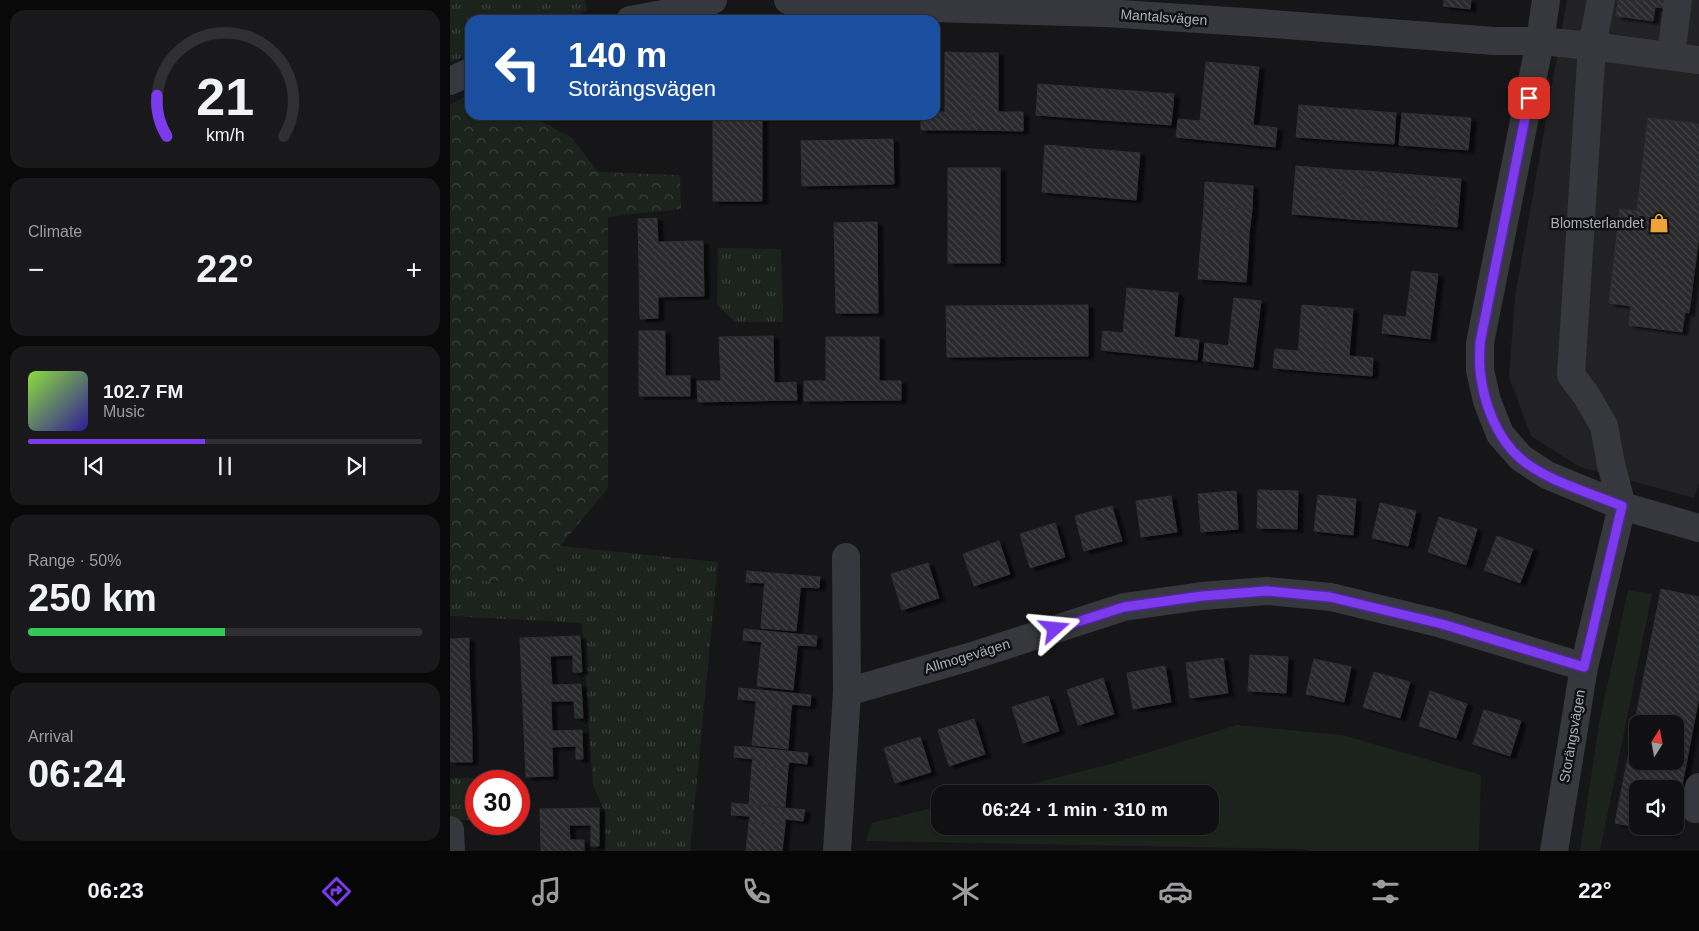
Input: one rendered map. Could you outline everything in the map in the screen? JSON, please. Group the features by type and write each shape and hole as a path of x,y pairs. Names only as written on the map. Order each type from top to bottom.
{"street":[{"path":"657,15 701,7 713,0"},
{"name":"Mantalsvägen","path":"788,0 797,4 1106,13 1260,23 1494,42 1540,41 1699,60"},
{"path":"1546,0 1540,41 1480,343 1480,370 1487,401 1500,434 1521,458 1547,475 1622,506 1699,528"},
{"path":"1601,0 1592,46 1570,375 1586,395 1604,426 1611,464 1622,506"},
{"path":"1671,56 1678,0"},
{"path":"450,81 465,74"},
{"name":"Storängsvägen","path":"1554,851 1584,667 1622,506"},
{"path":"837,851 847,692 846,557"},
{"name":"Allmogevägen","path":"847,692 1124,607 1202,596 1267,591 1330,597 1442,624 1584,667"},
{"path":"450,830 451,851"}],"shaded area":[{"path":"1567,0 1699,0 1699,483 1694,498 1580,467 1531,436 1509,377 1515,297"}],"green space":[{"path":"450,0 585,0 587,11 577,15 465,15 465,57 450,62"},
{"path":"465,97 465,120 539,120 572,138 598,172 680,175 681,209 608,217 608,488 560,546 524,584 450,578 450,105"},
{"path":"718,248 781,249 783,322 735,322 717,305"},
{"path":"560,546 718,562 690,851 605,851 605,812 593,785 582,623 450,616 450,578 524,584"},
{"path":"1628,590 1652,594 1600,851 1580,851 1599,724"},
{"path":"1237,725 1342,735 1481,775 1479,851 1311,851 1301,849 866,841 872,823 931,808 931,835 1219,835 1219,785 1027,785 1114,763"},
{"path":"450,778 465,778 465,820 450,820"}],"building":[{"path":"1444,0 1471,0 1470,9 1443,6"},
{"path":"1618,0 1672,0 1671,9 1655,7 1653,21 1616,16"},
{"path":"945,52 971,53 971,130 921,130 921,120 940,120 940,112 945,112"},
{"path":"971,53 998,53 998,112 1023,112 1023,131 971,130"},
{"path":"1206,62 1259,67 1253,125 1277,128 1275,147 1176,137 1178,119 1200,121"},
{"path":"1038,84 1174,94 1171,125 1036,115"},
{"path":"1299,105 1396,113 1394,144 1296,137"},
{"path":"1402,113 1471,118 1468,150 1399,145"},
{"name":"Blomsterlandet","path":"1648,118 1699,124 1699,235 1689,313 1685,312 1682,332 1629,325 1631,306 1609,303 1620,209 1637,211"},
{"path":"713,120 762,120 762,201 713,201"},
{"path":"893,139 894,184 802,186 801,141"},
{"path":"1045,145 1140,153 1136,200 1042,192"},
{"path":"1296,166 1319,168 1316,216 1292,214"},
{"path":"948,168 1000,168 1000,263 948,263"},
{"path":"1319,168 1343,170 1339,218 1316,216"},
{"path":"1343,170 1366,171 1363,220 1339,218"},
{"path":"1366,171 1390,173 1386,221 1363,220"},
{"path":"1390,173 1414,175 1410,223 1386,221"},
{"path":"1414,175 1437,177 1433,225 1410,223"},
{"path":"1437,177 1461,179 1457,227 1433,225"},
{"path":"1205,182 1253,186 1252,210 1204,206"},
{"path":"1204,206 1252,210 1249,234 1202,231"},
{"path":"657,218 658,242 703,241 704,296 658,297 658,318 640,319 638,219"},
{"path":"877,222 878,313 836,313 834,223"},
{"path":"1202,231 1249,234 1248,258 1200,254"},
{"path":"1200,254 1248,258 1246,282 1198,279"},
{"path":"1412,271 1438,274 1430,339 1382,333 1384,315 1406,317"},
{"path":"1127,288 1178,293 1174,337 1199,340 1197,360 1101,350 1103,331 1123,333"},
{"path":"1234,298 1261,301 1253,367 1203,361 1205,343 1228,346"},
{"path":"1088,305 1088,356 947,357 946,306"},
{"path":"1302,305 1328,307 1322,372 1273,368 1275,349 1298,351"},
{"path":"1328,307 1353,309 1349,356 1373,358 1372,376 1322,372"},
{"path":"639,331 665,331 665,376 690,376 690,396 639,396"},
{"path":"773,336 774,383 796,382 797,400 698,402 697,381 721,381 719,337"},
{"path":"826,337 879,337 879,381 901,381 901,400 804,401 804,381 826,381"},
{"path":"1258,490 1298,491 1297,529 1257,528"},
{"path":"1236,491 1238,529 1201,532 1198,494"},
{"path":"1318,495 1356,499 1353,535 1314,531"},
{"path":"1171,496 1177,532 1141,537 1136,501"},
{"path":"1380,503 1416,511 1408,546 1372,538"},
{"path":"1112,506 1122,541 1084,551 1075,516"},
{"path":"1439,517 1477,529 1466,565 1428,552"},
{"path":"1055,523 1065,557 1030,568 1020,534"},
{"path":"1497,536 1533,549 1520,583 1484,570"},
{"path":"999,541 1010,574 974,586 963,554"},
{"path":"928,563 939,598 902,610 891,574"},
{"path":"747,571 820,577 819,588 800,587 800,592 764,589 765,583 746,582"},
{"path":"764,589 800,592 796,631 761,628"},
{"path":"1661,589 1699,597 1699,697 1683,780 1629,780 1629,826 1615,823 1629,752 1629,770 1684,770 1684,715 1636,715"},
{"path":"744,629 817,636 816,646 797,645 797,651 761,647 762,642 743,640"},
{"path":"580,636 582,672 573,672 573,655 550,656 552,685 522,686 520,638"},
{"path":"469,638 469,663 450,664 450,639"},
{"path":"761,647 797,651 793,690 757,686"},
{"path":"1250,655 1288,657 1286,693 1248,691"},
{"path":"1223,658 1228,693 1190,698 1186,663"},
{"path":"1314,659 1351,667 1344,702 1306,694"},
{"path":"469,663 470,688 450,688 450,664"},
{"path":"1165,666 1171,702 1133,709 1127,673"},
{"path":"1374,672 1410,682 1400,718 1363,707"},
{"path":"1103,678 1114,714 1078,725 1067,690"},
{"path":"581,684 583,718 575,718 574,701 551,701 552,731 524,732 522,686"},
{"path":"450,688 470,688 471,712 450,713"},
{"path":"739,688 811,695 810,706 792,704 791,710 756,706 756,701 738,699"},
{"path":"1430,691 1467,704 1456,738 1419,726"},
{"path":"1048,696 1059,731 1023,743 1012,707"},
{"path":"756,706 791,710 788,749 752,745"},
{"path":"1484,710 1521,721 1510,756 1473,744"},
{"path":"471,712 472,737 450,738 450,713"},
{"path":"974,719 985,754 949,766 938,730"},
{"path":"582,730 583,759 576,759 576,746 552,747 553,776 530,777 530,770 526,770 524,732"},
{"path":"472,737 472,762 450,762 450,738"},
{"path":"920,737 931,772 895,783 884,748"},
{"path":"735,746 808,753 807,764 789,762 788,768 752,765 753,759 734,757"},
{"path":"752,765 788,768 785,807 749,804"},
{"path":"732,803 805,810 803,821 785,819 785,825 749,822 750,816 731,815"},
{"path":"599,808 599,846 591,846 591,825 569,825 570,840 584,840 584,851 541,851 540,809"},
{"path":"749,822 785,825 782,851 746,851"}],"place":[{"name":"Blomsterlandet","path":"1659,223"}],"route":[{"path":"1055,629 1124,607 1202,596 1267,591 1330,597 1442,624 1584,667 1622,506 1547,475 1521,458 1500,434 1487,401 1480,370 1480,343 1529,98"}]}
